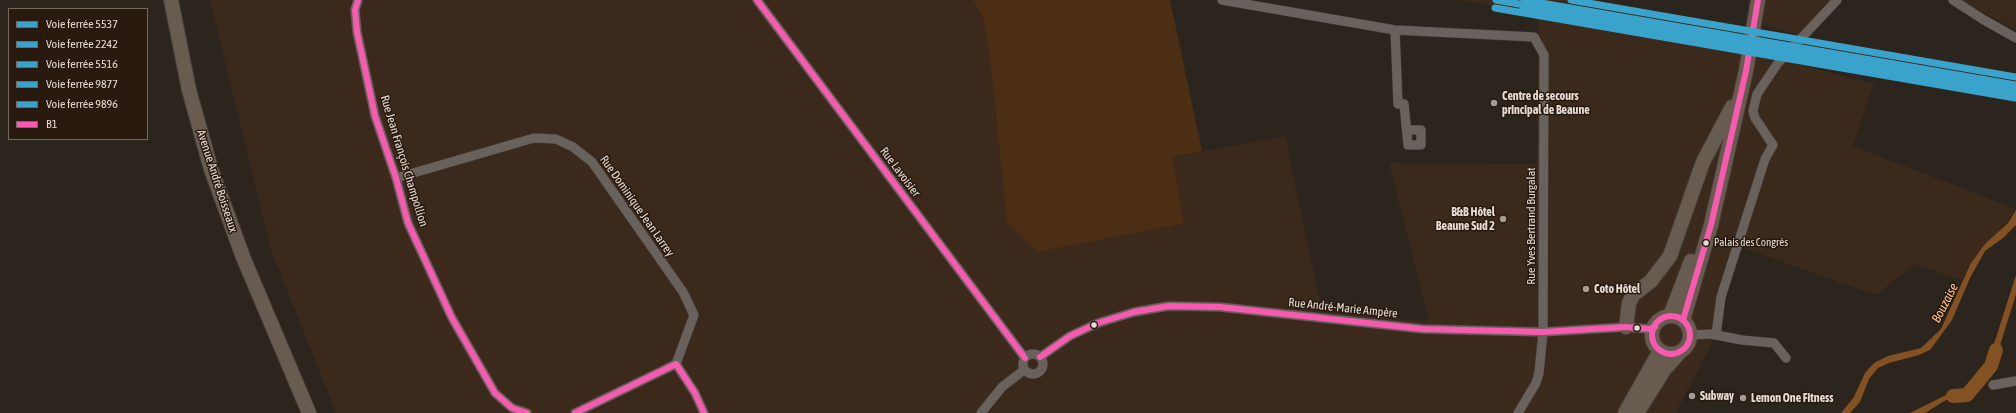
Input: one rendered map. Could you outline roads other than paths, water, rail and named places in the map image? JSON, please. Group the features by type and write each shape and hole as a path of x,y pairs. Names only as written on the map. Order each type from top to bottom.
{"main road":[{"name":"Avenue André Boisseaux","path":"171,0 189,90 211,169 243,257 283,355 309,413"},
{"path":"1676,318 1720,170 1752,0"},
{"path":"1676,318 1712,217 1746,71 1758,0"},
{"path":"1626,327 1629,303 1633,296 1651,281 1670,256 1703,162 1733,105"},
{"path":"1636,413 1664,370 1687,346 1690,336 1689,330 1676,318 1664,318 1655,327 1652,337 1656,347 1660,351 1672,354 1679,353"},
{"path":"1625,413 1660,351"},
{"name":"Avenue André Boisseaux","path":"283,355 302,413"}],"street":[{"name":"Rue Jean François Champollion","path":"358,0 355,10 357,32 375,116 396,178 408,223 452,318 495,393 512,408 527,413"},
{"name":"Rue Lavoisier","path":"757,0 1025,358"},
{"path":"1222,0 1395,30 1398,104 1404,104 1407,130"},
{"path":"1716,335 1721,297 1765,159 1773,145 1759,126 1753,110 1757,94 1768,76 1837,0"},
{"path":"1953,0 2016,38"},
{"name":"Rue Yves Bertrand Burgalat","path":"1395,30 1534,37 1544,55 1542,332 1539,373 1536,383 1518,413"},
{"name":"Rue Dominique Jean Larrey","path":"396,178 534,138 556,139 573,147 592,162 683,292 694,315 676,364"},
{"name":"Rue André-Marie Ampère","path":"1040,357 1070,336 1098,323 1134,312 1169,306 1220,307 1423,329 1542,332 1626,327 1649,329 1655,327"},
{"path":"1690,336 1716,335 1774,343 1786,358"},
{"path":"1031,354 1040,357 1043,366 1040,372 1030,374 1024,370 1023,364 1025,358 1031,354"},
{"path":"575,413 676,364 696,394 704,413"},
{"path":"980,413 1002,387 1024,370"},
{"path":"1993,386 2016,381"}],"waterway":[{"path":"1953,396 1967,395 1991,366 1996,350"}],"rail line":[{"name":"5537","path":"1496,0 2016,90"},
{"name":"2242","path":"1524,0 2016,85"},
{"name":"9896","path":"1571,0 2016,77"},
{"name":"9877","path":"1495,8 2015,98"},
{"name":"5516","path":"1523,8 2015,93"}],"place":[{"name":"Centre de secours principal de Beaune","path":"1494,103"},
{"name":"B&B Hôtel Beaune Sud 2","path":"1503,219"},
{"name":"Palais des Congrès","path":"1706,243"},
{"name":"Coto Hôtel","path":"1586,289"},
{"name":"Subway","path":"1692,396"},
{"name":"Lemon One Fitness","path":"1743,398"}],"water label":[{"name":"Bouzaise","path":"1945,303"}]}
